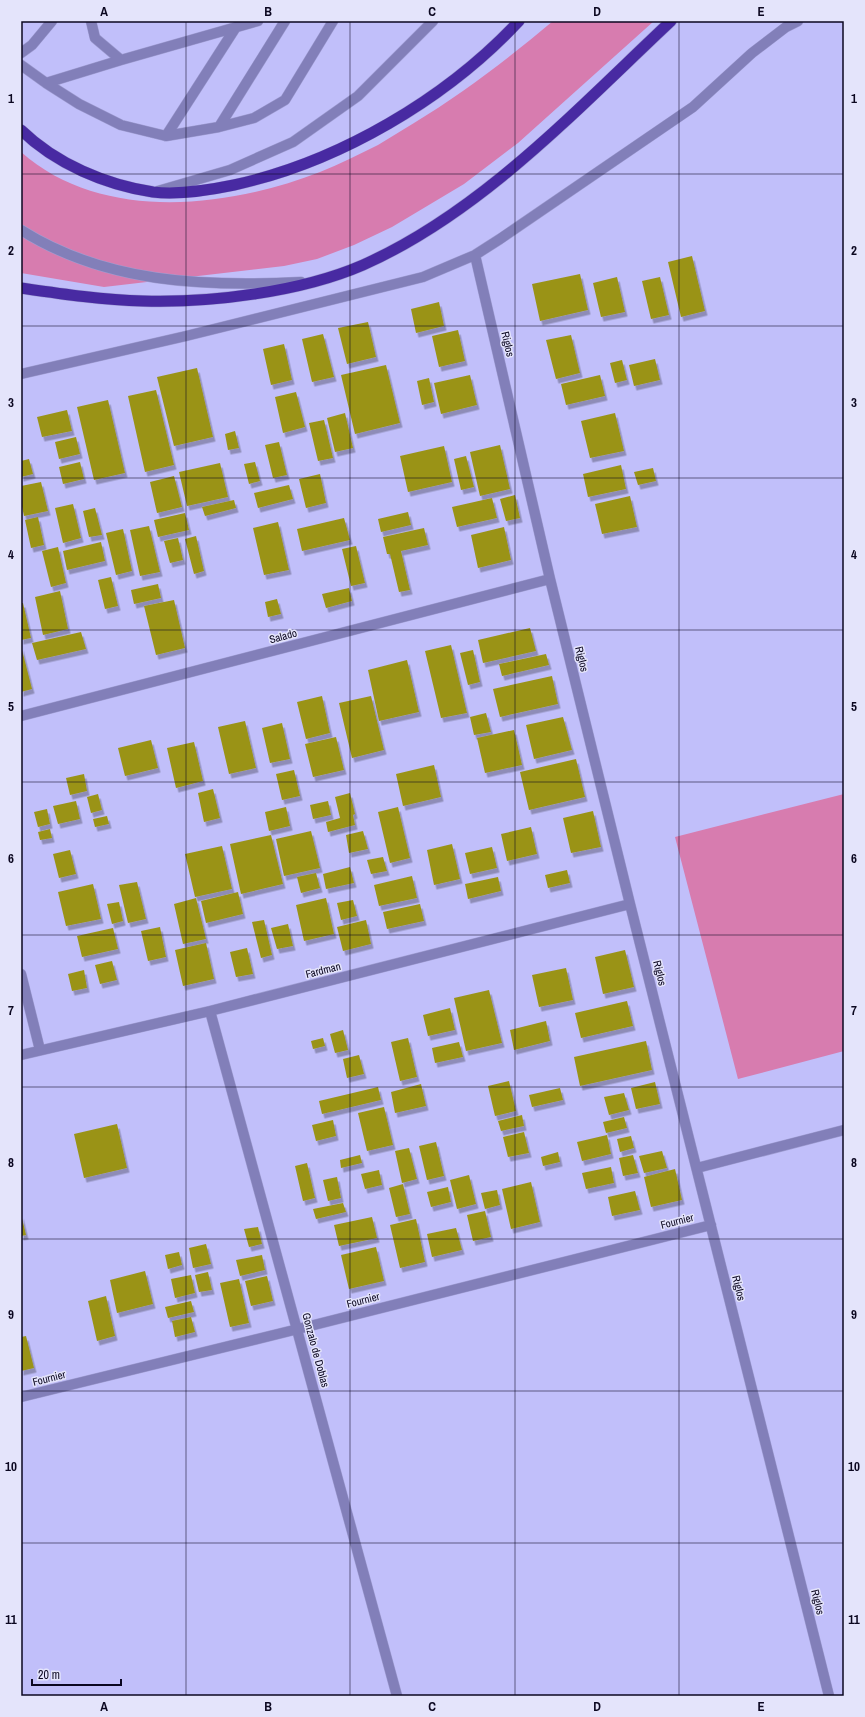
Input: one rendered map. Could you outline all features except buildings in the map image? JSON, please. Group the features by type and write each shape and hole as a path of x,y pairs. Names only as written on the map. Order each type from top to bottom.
{"highway":[{"path":"21,130 65,162 102,180 154,192 204,192 258,180 308,163 378,130 446,85 500,41 519,21"},
{"path":"21,288 100,298 144,301 180,301 228,297 269,291 318,281 362,266 404,244 456,212 496,182 532,151 671,21"}],"street":[{"path":"21,53 32,44 52,21"},
{"path":"91,21 95,38 121,60"},
{"path":"46,83 258,21"},
{"path":"220,127 285,21"},
{"path":"21,64 46,83 79,104 121,125 166,136 220,127 254,118 285,100 333,21"},
{"path":"154,192 230,170 293,142 358,96 433,21"},
{"path":"21,374 186,336 422,277 474,255 500,239 693,107 752,53 786,27 798,21"},
{"path":"166,136 236,27"},
{"path":"21,230 42,243 74,257 133,274 175,281 218,284 262,284 318,281"},
{"name":"Riglos","path":"474,255 550,578 630,904 829,1696"},
{"name":"Salado","path":"21,716 550,578"},
{"name":"Fardman","path":"21,1055 210,1011 630,904"},
{"path":"21,974 40,1050"},
{"name":"Gonzalo de Doblas","path":"210,1011 397,1696"},
{"path":"697,1168 844,1130"},
{"name":"Fournier","path":"21,1397 711,1225"}],"shaded area":[{"path":"553,21 654,21 518,143 464,184 392,227 354,245 317,259 284,266 104,287 21,273 21,152 53,175 89,190 127,199 166,202 206,200 246,194 284,184 320,172 378,145 432,112 468,87 503,62"},
{"path":"844,794 844,1051 738,1079 675,837"}]}
